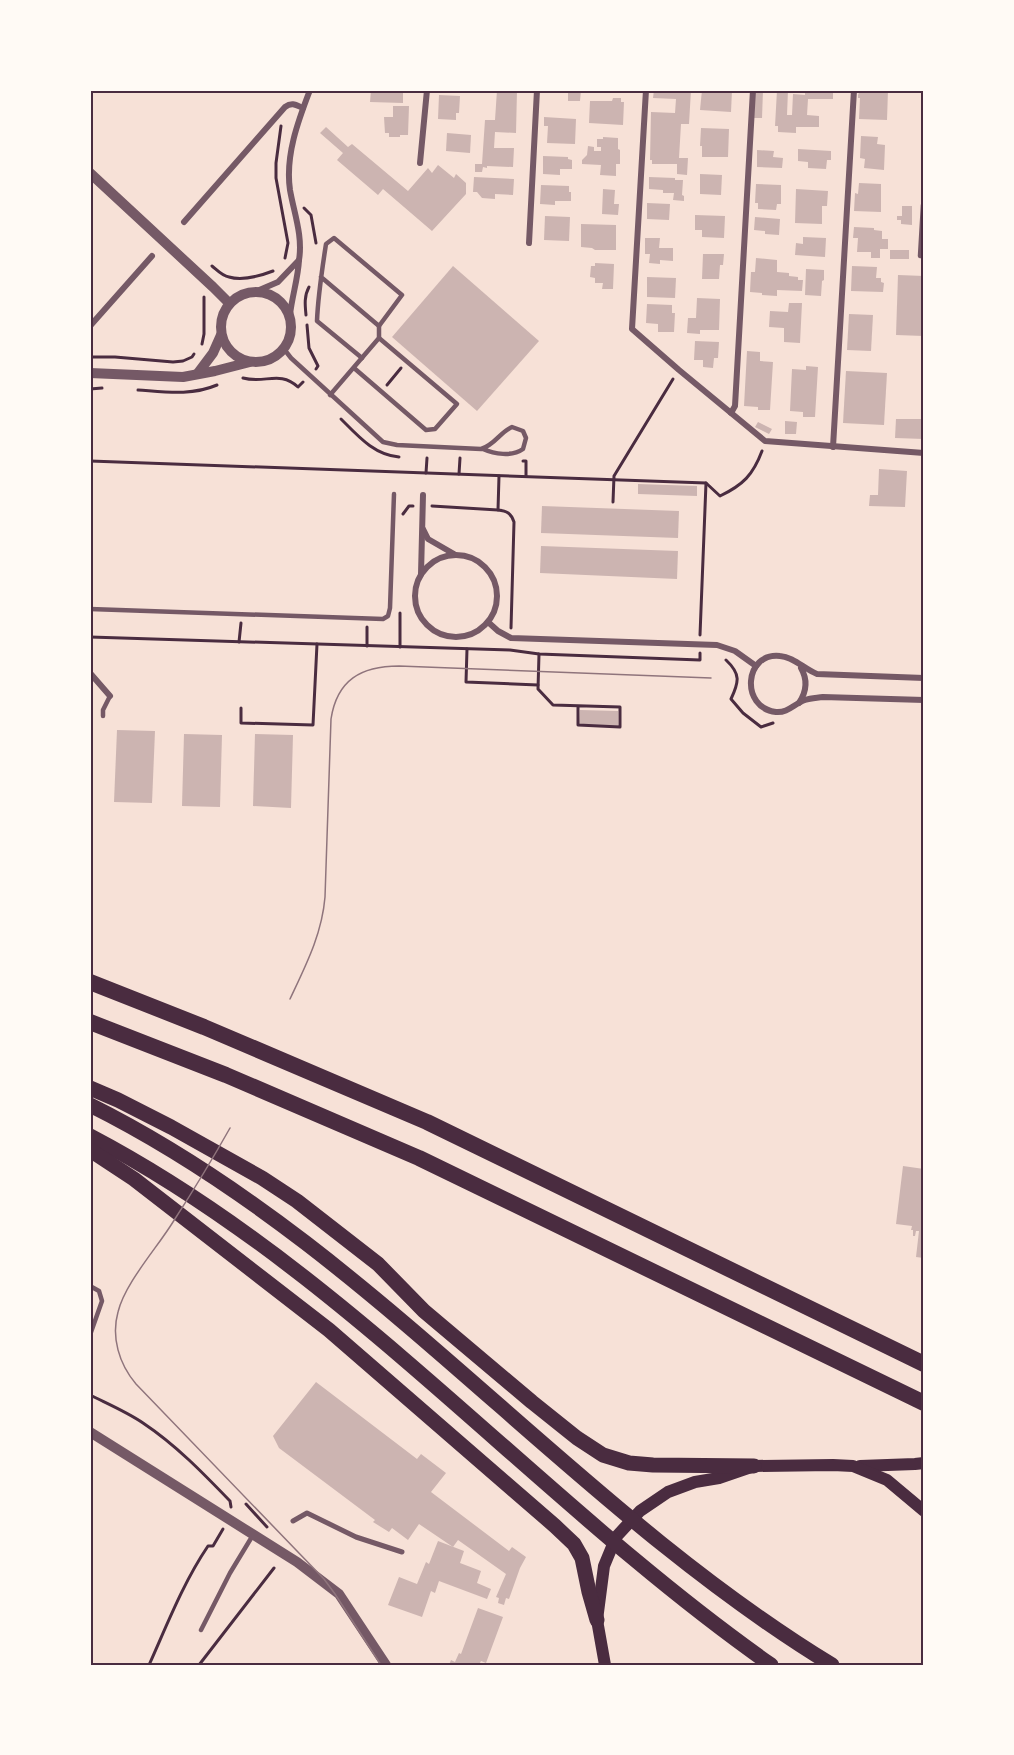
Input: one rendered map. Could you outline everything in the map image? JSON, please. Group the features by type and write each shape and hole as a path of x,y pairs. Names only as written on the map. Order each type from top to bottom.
{"highway":[{"path":"90,982 204,1027 427,1122 924,1364"},
{"path":"90,1022 226,1075 419,1158 916,1399"},
{"path":"90,1088 171,1127 262,1178 297,1201 378,1264 424,1311 532,1402 577,1438 603,1455 629,1463 653,1465 754,1466"},
{"path":"90,1105 170,1149 248,1200 305,1242 456,1367 652,1536 732,1599 832,1665"},
{"path":"90,1136 209,1206 281,1258 346,1310 683,1600 771,1665"},
{"path":"90,1150 134,1179 329,1330 442,1426 574,1544 582,1558 597,1620"}],"main road":[{"path":"605,1665 597,1620 604,1566 616,1537 640,1511 668,1492 754,1466 853,1466 924,1462"},
{"path":"853,1466 887,1480 924,1511"}],"street":[{"path":"290,315 291,299 298,278 300,238 290,187 290,157 294,137 310,90"},
{"path":"420,163 427,90"},
{"path":"529,243 537,90"},
{"path":"646,90 632,329 765,441 924,453"},
{"path":"730,413 735,406 753,90"},
{"path":"832,447 854,90"},
{"path":"184,222 285,107 294,104 303,108"},
{"path":"90,173 229,303"},
{"path":"90,326 152,256"},
{"path":"257,291 278,282 299,260"},
{"path":"90,373 109,372 175,377 268,360 284,349 292,324 285,305 268,293 257,291 247,292 229,303 220,324 221,335 231,353 250,362"},
{"path":"198,373 213,352 221,335"},
{"path":"421,575 423,495"},
{"path":"422,528 428,539 454,554"},
{"path":"454,554 468,556 480,562 490,572 496,584 498,598 495,611 488,622 477,631 465,636 438,633 427,625 416,601 416,587 421,575 430,564 441,557 454,554"},
{"path":"488,622 511,638 717,645 735,651 756,666"},
{"path":"797,663 806,680 805,692 798,703 782,712 769,710 758,704 752,694 750,682 756,666 765,659 776,656 787,657 797,663 810,671 825,674 924,678"},
{"path":"90,673 111,696"},
{"path":"798,703 823,697 924,700"},
{"path":"90,1432 297,1562 339,1593 386,1665"},
{"path":"293,1521 308,1513 356,1537 402,1552"}],"lane":[{"path":"924,205 922,205 920,256 924,256"},
{"path":"330,394 354,368 379,338 379,326 402,295 334,238 326,244 317,299 317,321 362,358"},
{"path":"321,277 379,326"},
{"path":"354,368 426,430 435,429 457,404 379,338"},
{"path":"284,349 375,437 388,444 481,449 491,453 517,453 525,446 526,438 523,431 512,427 481,449"},
{"path":"90,609 383,619 388,616 390,610 394,494"},
{"path":"103,716 103,710 111,696"},
{"path":"90,1286 99,1291 102,1301 90,1335"},
{"path":"201,1630 230,1572 253,1535"}],"path":[{"path":"223,275 242,278 262,275 279,268"},
{"path":"201,347 204,334 204,296"},
{"path":"90,357 173,362 183,361 192,357 196,352"},
{"path":"385,387 401,368"},
{"path":"613,502 614,476 679,370"},
{"path":"90,461 706,483 720,496 735,489 748,478 759,460 765,441"},
{"path":"426,473 427,458"},
{"path":"459,474 460,459"},
{"path":"526,461 526,476"},
{"path":"498,510 499,476"},
{"path":"90,637 467,649 699,660 706,483"},
{"path":"239,642 242,615"},
{"path":"367,619 367,646"},
{"path":"241,708 241,723 313,725 316,644"},
{"path":"467,649 466,682 538,685"},
{"path":"539,654 538,689 553,705 620,707 620,727 578,725 578,706"},
{"path":"700,655 708,656"},
{"path":"717,656 727,660 738,675 737,686 731,699 761,727 779,723"},
{"path":"90,1395 142,1423 171,1444 230,1501 231,1510"},
{"path":"246,1504 270,1530"},
{"path":"149,1665 187,1580 208,1546 213,1546 225,1524"},
{"path":"199,1665 274,1568"}],"building":[{"path":"371,90 403,90 403,103 370,102"},
{"path":"497,90 517,90 516,133 495,132 494,148 514,148 513,167 487,166 487,168 483,167 482,172 475,172 475,164 482,164 485,120 495,120"},
{"path":"568,90 581,90 580,101 568,101"},
{"path":"654,90 691,90 689,124 681,124 679,158 688,158 687,175 677,174 677,164 652,164 650,160 651,112 675,113 676,99 653,98"},
{"path":"702,90 732,90 731,112 700,110"},
{"path":"755,90 763,90 762,118 754,118"},
{"path":"777,90 788,90 787,115 792,115 793,94 805,95 805,90 833,90 833,99 808,99 807,115 819,116 819,127 796,127 796,133 778,132 778,126 775,126"},
{"path":"860,90 888,90 887,120 859,119 860,98 858,95"},
{"path":"439,95 460,96 459,113 456,113 456,120 438,119"},
{"path":"613,98 621,98 621,102 624,102 623,125 589,123 590,101 612,101"},
{"path":"393,106 409,106 408,135 389,137 389,133 385,133 384,117 393,117"},
{"path":"544,117 576,119 575,144 547,143 548,126 544,126"},
{"path":"326,127 348,147 352,144 408,191 428,168 432,173 438,165 454,178 456,174 466,183 466,194 432,231 383,189 378,195 337,160 343,153 320,133"},
{"path":"701,128 729,129 728,157 702,157"},
{"path":"447,133 471,135 470,153 446,151"},
{"path":"861,136 878,137 877,144 885,145 884,170 864,168 865,159 860,158"},
{"path":"603,137 618,138 620,164 616,164 616,176 600,175 601,165 582,164 582,160 587,155 588,146 594,147 594,151 601,151 601,147 597,147 597,139 603,139"},
{"path":"798,149 831,151 831,160 827,160 826,169 808,168 808,162 798,161"},
{"path":"757,150 774,151 773,157 783,158 782,168 757,167"},
{"path":"543,156 568,157 572,160 572,169 560,169 560,175 543,174"},
{"path":"700,174 722,175 721,195 700,194"},
{"path":"474,177 514,179 513,195 495,194 495,199 482,198 477,192 473,192"},
{"path":"649,177 683,180 684,201 673,200 674,193 649,189"},
{"path":"859,183 881,184 881,212 854,211 855,193 858,194"},
{"path":"756,184 781,185 781,204 777,204 776,210 758,209 758,203 755,203"},
{"path":"541,185 569,186 571,201 555,201 555,205 540,204"},
{"path":"603,189 615,190 614,204 619,204 618,215 602,214"},
{"path":"796,189 828,191 827,206 822,206 822,224 795,223"},
{"path":"647,203 670,204 669,220 647,219"},
{"path":"902,206 912,206 912,225 901,224 901,220 897,220 897,216 902,216"},
{"path":"695,215 725,216 724,238 702,237 702,230 695,230"},
{"path":"545,216 570,217 569,241 544,240"},
{"path":"755,217 780,219 779,235 754,230"},
{"path":"581,224 616,225 616,250 581,247"},
{"path":"854,227 874,228 874,230 882,231 882,239 888,239 888,249 880,249 880,258 871,258 871,252 857,252 858,238 853,238"},
{"path":"803,237 826,238 825,257 795,255 796,243 803,244"},
{"path":"645,238 660,238 659,248 673,248 673,261 660,260 660,264 649,263 650,254 645,254"},
{"path":"890,250 909,250 909,259 890,259"},
{"path":"703,254 724,254 719,279 702,279"},
{"path":"756,258 777,260 777,272 789,273 789,276 803,280 802,291 777,290 777,296 750,292 751,272 755,272"},
{"path":"595,263 614,264 613,289 602,289 603,283 595,283 595,278 590,277 591,266 595,266"},
{"path":"453,266 539,341 477,411 392,337"},
{"path":"852,266 877,267 876,278 881,278 881,282 884,283 883,292 851,291"},
{"path":"806,269 824,270 821,296 805,295"},
{"path":"898,275 924,276 924,336 896,335"},
{"path":"647,277 676,278 675,298 647,297"},
{"path":"697,298 720,299 719,330 700,330 700,334 687,333 688,318 696,318"},
{"path":"789,303 802,303 800,343 784,342 784,328 769,327 770,311 788,312"},
{"path":"647,304 672,305 672,313 675,313 674,332 658,332 658,324 646,323"},
{"path":"849,314 873,315 871,351 847,350"},
{"path":"695,341 719,342 718,358 714,358 713,368 703,367 703,360 694,360"},
{"path":"747,351 760,352 760,361 773,362 770,410 758,410 758,407 744,406"},
{"path":"806,366 818,367 815,417 803,417 803,412 790,411 792,369 806,370"},
{"path":"846,371 887,373 884,425 843,423"},
{"path":"896,419 924,419 924,439 895,438"},
{"path":"785,421 797,422 796,434 785,434"},
{"path":"758,422 772,429 769,434 755,427"},
{"path":"879,469 907,471 905,507 869,506 870,495 878,495"},
{"path":"638,484 697,486 697,496 638,494"},
{"path":"542,506 679,511 678,538 541,533"},
{"path":"541,546 678,551 677,579 540,573"},
{"path":"580,710 618,711 618,726 579,725"},
{"path":"117,730 155,731 152,803 114,802"},
{"path":"184,734 222,735 220,807 182,806"},
{"path":"255,734 293,735 291,808 253,806"},
{"path":"903,1166 924,1169 924,1258 916,1257 919,1231 916,1231 913,1236 912,1226 896,1224"},
{"path":"316,1382 417,1459 421,1454 446,1473 431,1492 509,1551 512,1547 526,1557 509,1599 506,1598 504,1605 498,1603 499,1598 496,1597 506,1574 458,1540 453,1547 419,1524 408,1540 392,1528 389,1532 279,1448 273,1436"},
{"path":"438,1541 464,1551 460,1563 481,1571 477,1583 491,1589 487,1599 439,1581 435,1593 431,1591 422,1617 388,1605 399,1577 417,1584 426,1562 429,1564"},
{"path":"478,1608 503,1617 486,1663 481,1661 479,1665 449,1665 451,1660 455,1662 459,1653 461,1654"}],"tram line":[{"path":"290,999 321,924 325,897 331,719 339,694 353,678 373,669 399,666 711,678"},
{"path":"230,1128 166,1232 127,1289 116,1321 118,1350 125,1368 136,1384 324,1579 381,1665"}]}
